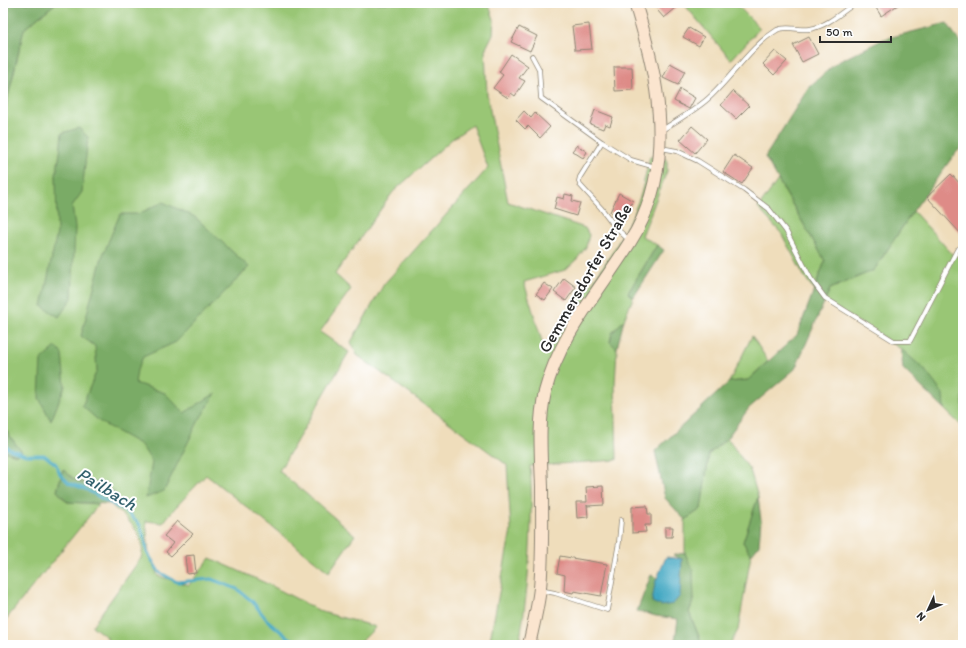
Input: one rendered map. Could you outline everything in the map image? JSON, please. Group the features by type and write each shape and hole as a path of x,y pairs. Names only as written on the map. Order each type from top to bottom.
{"main road":[{"name":"Gemmersdorfer Straße","path":"529,645 540,590 542,561 541,428 545,392 556,361 578,319 631,241 652,194 658,167 660,131 656,85 652,63 635,3"}],"lane":[{"path":"660,131 700,106 756,47 779,28 810,29 830,21 855,3"},
{"path":"532,56 538,69 541,98 602,142 631,160 658,167"},
{"path":"602,142 580,177 580,185 601,208 617,229 631,241"},
{"path":"660,148 677,151 698,161 744,190 769,210 786,231 810,279 825,298 894,341 910,341 957,250 963,246"},
{"path":"540,590 607,610 619,542 621,520"}],"green space":[{"path":"3,3 56,3 24,29 4,114 3,132"},
{"path":"56,3 488,3 494,19 493,34 485,50 487,95 508,202 585,228 589,235 586,247 577,259 565,270 524,282 544,348 553,342 614,250 632,217 641,194 650,156 667,159 667,171 642,236 657,245 628,293 633,298 624,320 612,333 610,342 617,349 615,384 617,460 530,466 530,553 526,599 519,645 489,645 511,530 507,465 357,355 351,342 384,284 488,168 472,125 452,139 393,192 335,274 351,289 320,332 349,352 279,471 355,535 329,572 206,475 163,523 146,521 149,555 158,576 189,585 210,558 270,585 322,612 376,627 358,645 102,645 108,638 92,626 141,558 141,542 138,534 129,521 110,504 115,500 99,482 83,482 76,480 63,469 57,491 67,502 99,504 3,623 3,451 17,455 17,446 3,426 3,357 6,353 3,347 4,114 24,29"},
{"path":"683,3 735,3 760,28 731,60"},
{"path":"947,23 963,47 963,146 954,155 913,211 874,270 830,289 795,369 749,408 727,438 709,454 701,509 685,520 665,498 655,451 729,382 748,380 797,335 825,261 765,157 809,87 836,63 884,39"},
{"path":"79,128 88,137 82,192 72,206 75,227 72,298 59,317 42,306 57,232 56,175 62,133"},
{"path":"778,180 825,261 814,290 804,276 781,233 758,208"},
{"path":"163,202 195,217 249,267 176,342 143,357 137,370 135,383 165,393 184,413 216,393 198,422 164,491 146,498 152,462 141,445 100,422 82,406 97,370 95,346 81,336 102,257 120,214 138,214"},
{"path":"913,211 955,257 963,254 963,427 944,409 942,394 901,349 825,301 830,289 874,270"},
{"path":"657,245 664,250 633,298 628,293"},
{"path":"624,320 617,349 610,342 612,333"},
{"path":"752,336 768,361 748,380 729,382"},
{"path":"56,347 62,354 65,386 51,421 39,398 41,360"},
{"path":"901,349 924,369 943,394 944,409 903,369"},
{"path":"3,426 22,451 17,455 3,451"},
{"path":"727,438 750,470 758,497 743,542 751,555 738,630 730,645 699,645 700,639 689,612 694,599 685,553 685,520 701,509 709,454"},
{"path":"63,469 72,478 82,483 99,482 114,491 115,500 110,504 68,502 57,491"},
{"path":"758,497 761,520 759,545 751,555 743,542"},
{"path":"685,553 693,571 694,599 689,612 700,639 699,645 676,645 675,641 678,619 656,616 637,611 651,575 657,578 652,602 681,576 682,559 673,555"}],"water":[{"path":"666,557 682,559 680,596 673,604 661,606 652,602 655,583"}],"building":[{"path":"651,3 682,3 664,18"},
{"path":"873,3 901,3 881,16"},
{"path":"589,24 592,49 575,50 572,26"},
{"path":"519,27 537,36 530,51 511,42"},
{"path":"689,28 704,37 699,46 683,37"},
{"path":"809,37 818,54 802,62 793,45"},
{"path":"775,51 787,61 774,75 763,64"},
{"path":"511,54 528,66 519,78 525,81 515,96 511,93 508,98 493,88 503,75 499,72"},
{"path":"670,63 685,71 678,85 663,78"},
{"path":"614,67 632,67 633,90 615,91"},
{"path":"680,89 695,98 689,109 674,101"},
{"path":"733,91 749,106 736,119 721,105"},
{"path":"595,110 613,117 610,126 605,124 603,129 590,124"},
{"path":"524,111 531,118 535,113 550,127 540,138 528,126 525,129 516,120"},
{"path":"692,126 707,139 695,153 680,140"},
{"path":"577,145 587,152 583,158 572,151"},
{"path":"734,155 753,168 742,184 723,172"},
{"path":"951,174 963,187 963,236 927,197"},
{"path":"619,193 633,201 623,219 610,212"},
{"path":"565,194 573,196 572,201 580,203 576,216 554,209 557,197 564,199"},
{"path":"564,278 576,287 566,301 554,292"},
{"path":"544,283 553,289 545,300 536,294"},
{"path":"603,486 604,505 587,506 588,517 577,518 576,502 587,502 586,487"},
{"path":"647,506 648,514 651,514 651,525 645,525 646,532 632,533 632,507"},
{"path":"177,521 193,534 171,556 166,552 173,543 164,536"},
{"path":"665,527 673,527 672,537 665,537"},
{"path":"194,555 196,573 187,574 185,556"},
{"path":"560,556 607,564 601,596 574,591 573,593 564,591 565,575 557,573"}],"waterway":[{"name":"Pailbach","path":"3,443 9,449 26,455 44,455 56,464 60,474 69,483 85,489 128,513 140,525 147,552 159,572 177,582 211,579 237,589 252,601 267,620 285,635 297,642 322,645"},
{"path":"282,645 297,642"}]}
